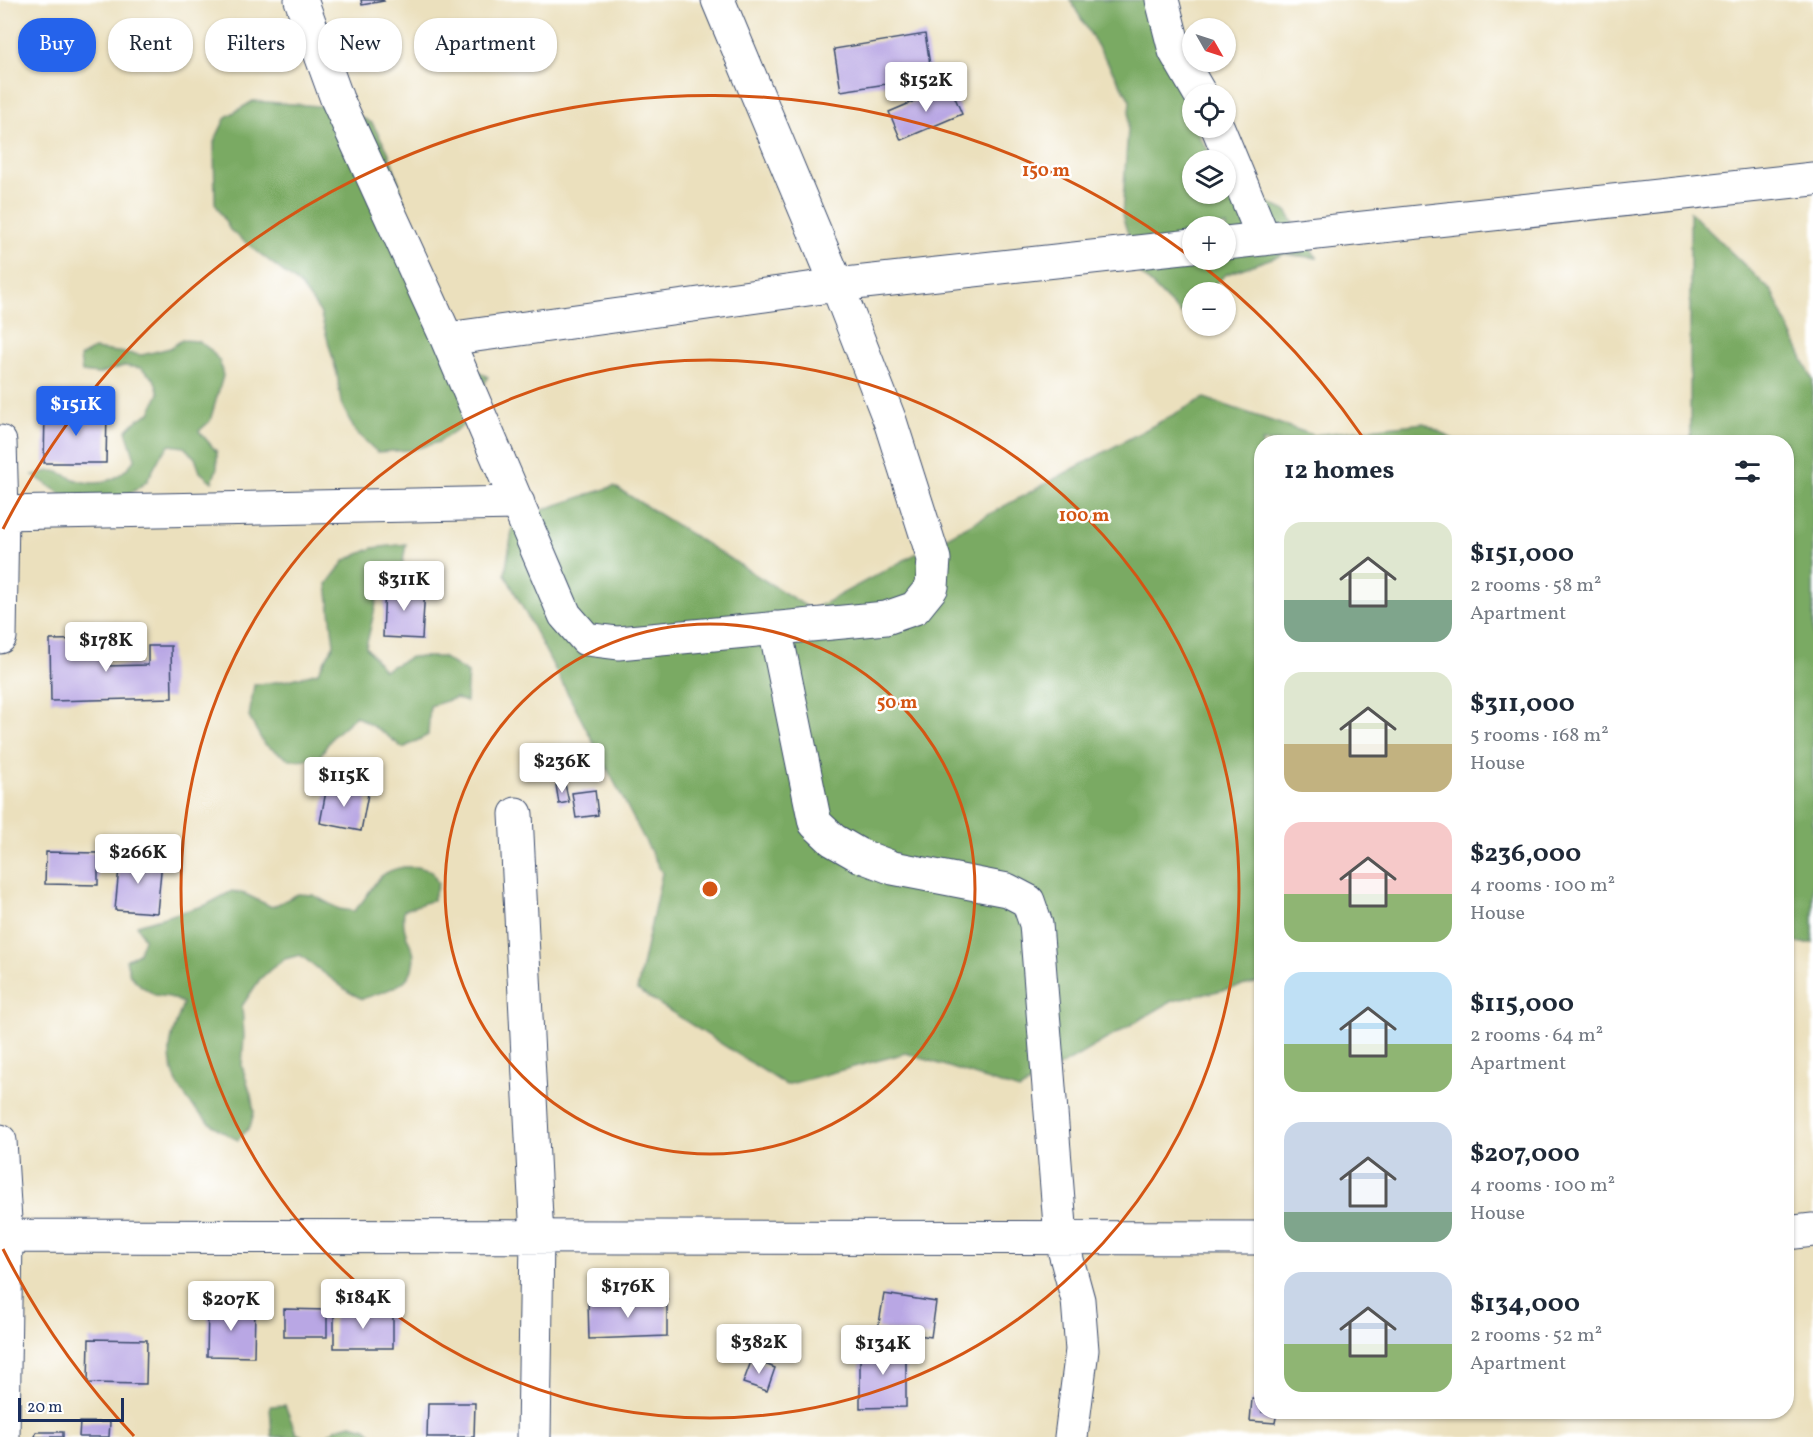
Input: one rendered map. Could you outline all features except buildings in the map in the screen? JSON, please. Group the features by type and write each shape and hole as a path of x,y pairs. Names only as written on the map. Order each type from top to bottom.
{"street":[{"path":"301,0 337,99 447,339 565,615 586,639 618,644 886,618 915,608 932,587 934,559 890,421 837,285 718,0"},
{"path":"1161,0 1175,51 1194,84"},
{"path":"1222,138 1264,239"},
{"path":"1236,242 1813,179"},
{"path":"447,339 837,285 1182,247"},
{"path":"0,442 0,637"},
{"path":"1,513 518,503"},
{"path":"775,628 815,823 833,840 859,855 893,868 1008,890 1028,902 1036,924 1061,1238 1078,1300 1082,1350 1071,1437"},
{"path":"516,814 537,1238 534,1437"},
{"path":"0,1141 3,1236 3,1437"},
{"path":"1794,1232 1813,1230"},
{"path":"3,1236 1254,1238"}],"green space":[{"path":"1070,0 1160,0 1182,65 1182,72 1185,72 1189,84 1182,84 1182,138 1200,138 1208,150 1182,150 1182,204 1236,204 1236,187 1286,211 1317,258 1284,254 1227,274 1217,282 1182,282 1181,314 1140,273 1122,215 1130,100"},
{"path":"253,101 344,108 372,123 388,151 400,186 412,248 463,362 488,377 465,424 439,442 411,450 377,452 355,431 341,403 337,374 320,312 301,286 230,230 215,203 214,142 226,117"},
{"path":"1690,212 1772,292 1813,381 1813,943 1794,943 1794,435 1690,435"},
{"path":"182,340 198,341 211,350 220,362 223,376 210,421 199,431 217,452 217,468 212,482 200,472 195,458 184,447 170,445 161,455 147,481 121,497 61,494 33,475 54,471 83,482 100,483 123,472 135,459 126,431 137,420 150,413 159,393 154,379 141,368 124,366 98,374 82,372 80,357 94,349 142,355 170,348"},
{"path":"1204,398 1313,435 1254,435 1254,983 1172,1001 1019,1090 906,1053 786,1085 637,990 662,873 505,574 514,519 614,486 812,610"},
{"path":"1424,423 1445,435 1313,435"},
{"path":"406,544 401,573 379,591 366,647 384,670 411,657 442,657 468,673 466,702 456,698 430,706 428,735 403,748 356,716 333,736 318,759 290,760 264,744 249,717 254,685 289,680 318,672 334,645 327,584 345,560 373,548"},
{"path":"404,867 417,867 432,871 438,884 433,900 404,910 404,927 414,956 411,972 407,978 386,991 362,999 349,992 300,955 285,959 271,969 260,979 242,1006 244,1036 242,1066 254,1112 250,1127 238,1140 213,1125 190,1103 175,1077 171,1063 170,1048 173,1031 183,1003 170,997 155,995 130,975 126,960 139,953 144,939 137,925 206,905 232,891 245,894 272,907 298,894 313,895 339,909 354,911 380,878 386,873"},
{"path":"285,1405 296,1433 304,1437 272,1437 270,1406"},
{"path":"351,1424 366,1428 374,1437 325,1437 337,1428"}]}
